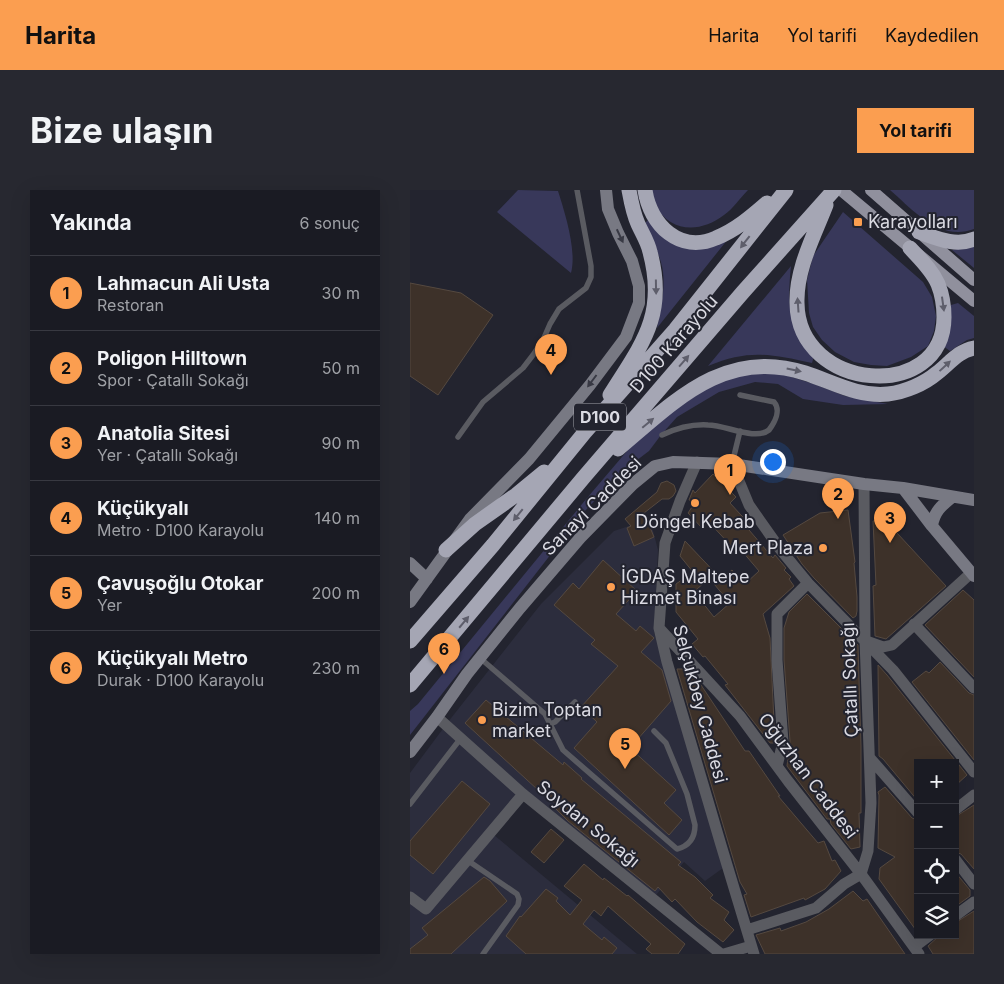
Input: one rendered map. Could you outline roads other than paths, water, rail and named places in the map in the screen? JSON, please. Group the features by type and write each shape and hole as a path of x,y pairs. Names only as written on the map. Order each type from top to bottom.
{"highway":[{"path":"586,432 649,331 656,300 656,275 650,249 637,222 628,190"},
{"path":"645,190 651,212 659,225 667,233 682,240 704,242 721,236 743,223 782,190"},
{"name":"D100 Karayolu","path":"410,641 492,546 586,432 675,330 786,190"},
{"path":"835,192 805,259 799,280 797,305 799,319 806,337 818,353 833,364 846,371 855,373 878,377 887,376 898,374 917,366 936,350 944,324 942,296 937,282 927,267 910,248"},
{"name":"D100 Karayolu","path":"410,685 584,477 743,292 835,192"},
{"path":"919,232 944,240 959,242 974,240"},
{"path":"584,477 671,405 695,388 733,370 752,366 794,370 818,377 843,389 864,394 889,394 916,387 937,374 955,357 974,348"},
{"path":"446,550 475,524 516,495 569,452"}],"main road":[{"path":"410,602 470,519 529,459 590,386 626,337 639,303 638,286 632,261 608,209 606,190"},
{"path":"871,190 974,280"},
{"path":"835,192 910,248 974,301"},
{"name":"Sanayi Caddesi","path":"410,752 480,658 580,538 633,484 654,466 673,462 732,464 974,500"},
{"path":"903,488 972,575"},
{"path":"932,526 933,516 940,506 952,498"},
{"path":"410,563 427,579"}],"street":[{"name":"Selçukbey Caddesi","path":"696,462 665,543 659,628 667,662 715,827 753,950"},
{"path":"732,464 749,506 780,549 808,583 893,670 974,772"},
{"name":"Çatallı Sokağı","path":"861,874 868,851 871,803 865,640 864,484"},
{"path":"865,640 883,647 892,645 972,575"},
{"path":"777,766 783,742 777,660 778,614 808,583"},
{"path":"914,624 974,688"},
{"name":"Oğuzhan Caddesi","path":"659,628 740,716 861,874 917,951"},
{"name":"Soydan Sokağı","path":"437,717 523,794 723,954 753,950"},
{"path":"870,758 914,808"},
{"path":"410,896 426,909 523,794"},
{"path":"959,807 974,795"},
{"path":"959,864 974,884"},
{"path":"747,930 816,908 844,884 861,874"},
{"path":"959,913 974,902"},
{"path":"917,951 927,939"}],"lane":[{"path":"458,437 484,402 523,368 534,355 560,309 586,288 591,266 577,190"},
{"path":"662,435 695,425 716,425 758,435 765,433 772,427 778,408 774,402 740,395"},
{"path":"732,464 740,431"},
{"path":"480,658 545,714 563,750 677,849 685,846 692,840 695,826 687,794 666,743 654,731"},
{"path":"550,724 555,722 575,702"},
{"path":"410,804 461,738"},
{"path":"467,860 517,894 519,899 518,905 483,954"}],"place":[{"name":"Karayolları","path":"858,222"},
{"name":"Küçükyalı","path":"551,375"},
{"name":"Lahmacun Ali Usta","path":"730,495"},
{"name":"Döngel Kebab","path":"695,503"},
{"name":"Poligon Hilltown","path":"838,519"},
{"name":"Anatolia Sitesi","path":"890,543"},
{"name":"Mert Plaza","path":"823,548"},
{"name":"İGDAŞ Maltepe Hizmet Binası","path":"611,587"},
{"name":"Küçükyalı Metro","path":"444,674"},
{"name":"Bizim Toptan market","path":"482,720"},
{"name":"Çavuşoğlu Otokar","path":"625,769"}]}
